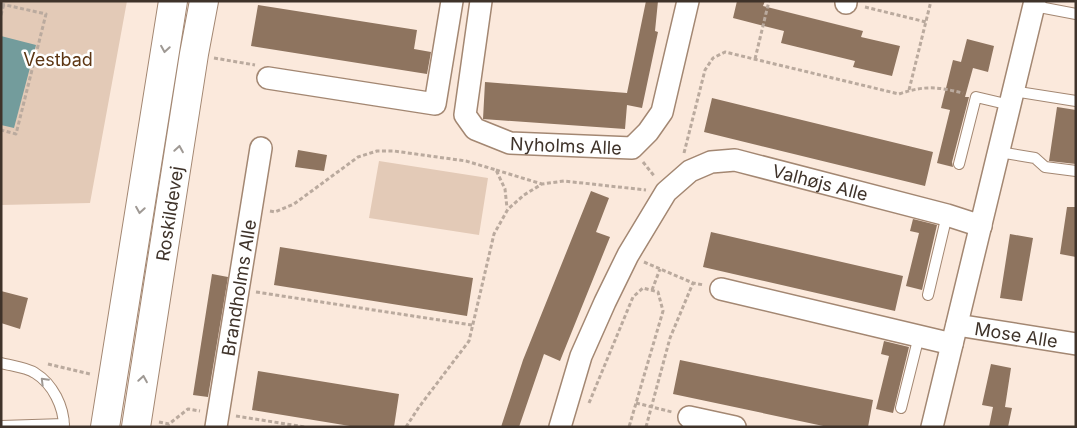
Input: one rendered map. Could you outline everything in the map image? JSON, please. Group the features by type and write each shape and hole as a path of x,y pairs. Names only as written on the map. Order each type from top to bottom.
{"main road":[{"name":"Roskildevej","path":"105,427 173,1"},
{"name":"Roskildevej","path":"136,427 194,54 204,1"}],"street":[{"path":"268,78 435,104 452,1"},
{"name":"Nyholms Alle","path":"481,1 464,115 475,129 510,143 632,148 648,132 662,112 688,1"},
{"path":"932,427 1034,4"},
{"name":"Brandholms Alle","path":"217,420 261,148"},
{"name":"Valhøjs Alle","path":"666,192 690,171 711,162 735,160 947,215 981,226"},
{"path":"560,427 581,356 605,302 628,255 666,192"},
{"path":"721,289 918,336 955,334"},
{"name":"Mose Alle","path":"955,334 1076,344"},
{"path":"689,418 735,427"}],"lane":[{"path":"1034,4 1076,14"},
{"path":"959,164 976,97 1076,101"},
{"path":"999,152 1035,158 1045,166 1076,172"},
{"path":"928,295 947,215"},
{"path":"901,408 918,336"},
{"path":"1,363 34,372 45,380 54,391 60,406 64,425 1,426"}],"path":[{"path":"754,59 769,1"},
{"path":"909,90 931,1"},
{"path":"846,2 926,22"},
{"path":"1,15 3,4 46,14 16,134 1,130"},
{"path":"690,171 682,159 705,70 713,58 725,52 900,94 909,90 936,87 976,97"},
{"path":"194,54 264,66 268,78"},
{"path":"632,148 666,192"},
{"path":"251,208 275,212 294,204 358,157 377,150 394,150 466,160 542,184"},
{"path":"496,170 505,188 508,209"},
{"path":"406,427 469,341 494,234 508,209 524,195 542,184 564,181 666,192"},
{"path":"628,255 693,283 721,289"},
{"path":"652,290 660,269"},
{"path":"646,427 670,338 693,283"},
{"path":"589,405 633,297 644,288 658,292 663,311 629,427"},
{"path":"238,290 472,325"},
{"path":"34,372 44,363 85,374 113,377"},
{"path":"636,403 651,406"},
{"path":"169,424 188,409"},
{"path":"217,420 305,427"}],"green space":[{"name":"Vestbad","path":"1,1 127,1 90,203 1,205"},
{"path":"379,161 488,178 479,235 369,218"}],"water":[{"path":"1,36 36,45 14,128 1,125"}],"building":[{"path":"646,1 658,1 655,31 658,32 642,108 627,105 625,129 483,119 485,82 627,93"},
{"path":"737,1 765,1 763,6 863,31 861,37 900,46 892,76 853,67 855,61 781,43 784,31 733,18"},
{"path":"258,5 417,30 414,49 431,52 427,74 251,46"},
{"path":"967,39 994,46 988,72 973,68 965,97 969,97 952,162 953,167 937,163 950,110 941,108 953,60 961,62"},
{"path":"712,98 933,152 925,186 704,132"},
{"path":"1057,107 1076,110 1076,164 1049,161"},
{"path":"298,150 327,155 324,171 295,167"},
{"path":"591,191 609,198 596,232 610,237 560,361 544,354 519,427 501,427 523,360"},
{"path":"1067,207 1076,207 1076,257 1060,254"},
{"path":"913,219 937,225 922,290 906,286 919,233 910,231"},
{"path":"711,232 903,276 895,311 703,267"},
{"path":"1010,234 1033,238 1022,301 1000,298"},
{"path":"280,247 473,278 467,316 274,285"},
{"path":"212,274 228,277 208,397 193,395"},
{"path":"1,291 28,298 20,329 1,323"},
{"path":"884,341 909,347 893,413 876,409 889,356 881,354"},
{"path":"680,360 873,400 868,427 828,427 673,394"},
{"path":"991,364 1011,368 1005,407 1012,408 1008,427 989,427 993,407 982,405"},
{"path":"258,371 399,394 394,427 356,427 252,410"}]}
